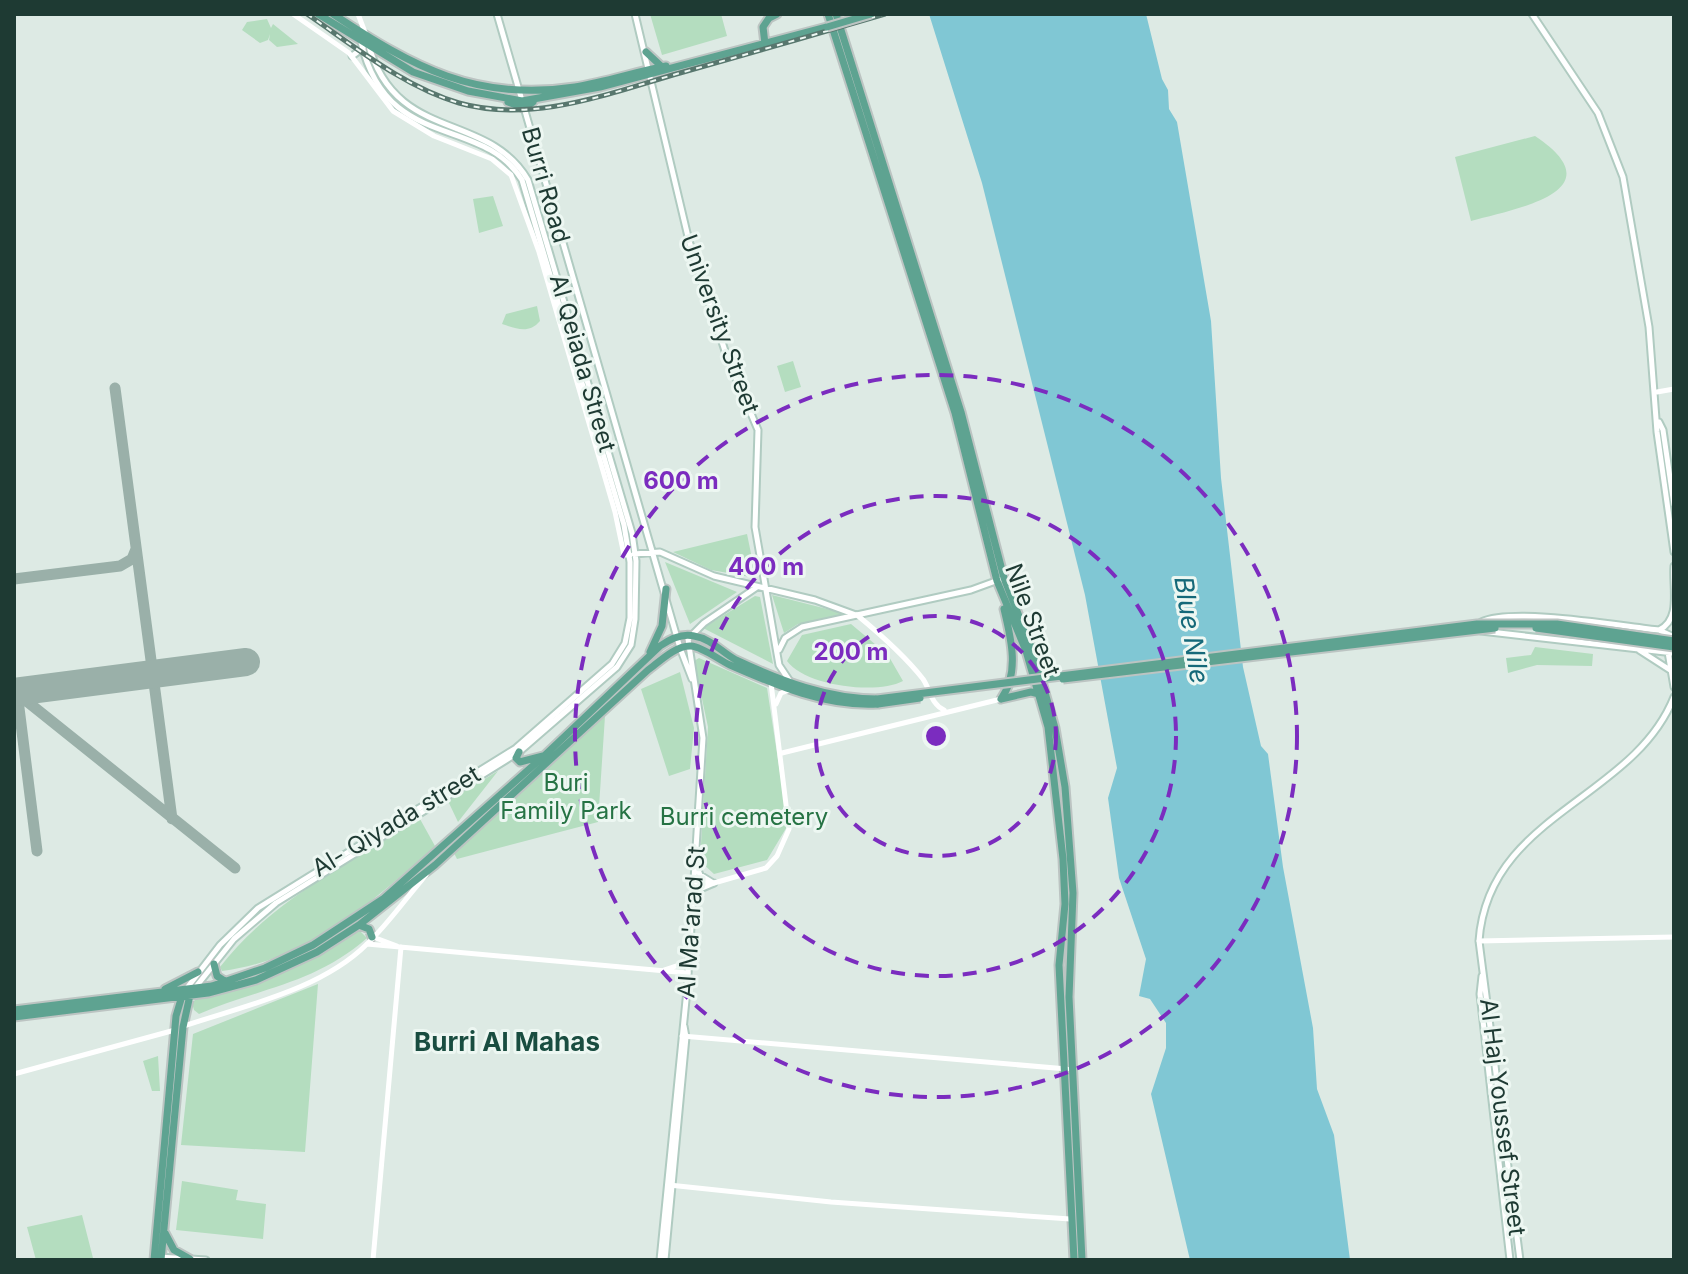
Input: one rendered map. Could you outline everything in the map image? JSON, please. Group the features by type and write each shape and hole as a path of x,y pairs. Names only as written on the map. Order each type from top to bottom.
{"main road":[{"path":"293,14 352,56 393,111 434,136 492,159 511,175 549,267"},
{"path":"318,14 420,75 523,105 871,14"},
{"path":"333,14 364,41 450,79 520,91 577,87 650,72 764,42"},
{"name":"Al Qeiada Street","path":"357,14 364,41 380,75 408,107 432,121 494,146 514,160 531,189 549,267"},
{"name":"Burri Road","path":"497,14 678,637 684,647"},
{"name":"University Street","path":"635,14 689,241 727,357 758,430 755,527 777,655 780,668 790,685"},
{"path":"764,42 764,24 777,14"},
{"name":"Nile Street","path":"828,14 955,413 1000,580 1042,680 1062,768 1073,893 1067,1069 1070,1219 1074,1260"},
{"name":"Nile Street","path":"836,14 961,412 1003,599 1026,651 1055,767 1065,904 1059,965 1082,1260"},
{"path":"827,25 859,14"},
{"path":"1532,14 1598,113 1623,177 1639,257 1674,552"},
{"path":"352,56 364,41"},
{"path":"646,52 663,67"},
{"name":"Al- Qiyada street","path":"188,993 198,972 258,908 516,748 612,664 628,632 630,554 549,267"},
{"path":"1657,392 1674,389"},
{"path":"1659,421 1674,505"},
{"path":"158,1259 178,1028 188,993 244,929 276,903 420,809 519,752 595,688 626,654 635,619 630,554 654,551 693,569 845,609 857,615 922,678 934,704 949,710"},
{"path":"1659,630 1669,624 1673,613 1674,566"},
{"path":"777,655 781,643 794,630 1000,580"},
{"path":"14,1010 157,993 188,993 226,982 313,945 371,908 545,755 660,646 690,635 757,587"},
{"path":"637,668 661,631 666,589"},
{"path":"1001,699 1007,690 1013,657 1003,599"},
{"path":"1477,627 1488,619 1535,618 1659,630 1673,642"},
{"path":"684,647 771,682 878,702 1355,636 1557,624 1673,642"},
{"path":"1477,627 1484,633 1638,649 1673,642"},
{"path":"14,1017 141,1002 188,993 268,975 317,952 359,925 435,865 648,670 684,647 690,635"},
{"path":"690,635 721,647 739,661 790,685"},
{"path":"1673,642 1670,670 1674,687"},
{"name":"Al Ma'arad St","path":"662,1260 683,1037 704,729 684,647"},
{"path":"1638,649 1670,670"},
{"path":"692,910 700,889 766,868 785,842 789,824 771,682"},
{"path":"776,705 781,693 790,685"},
{"path":"782,753 949,710 1031,692 1039,694"},
{"name":"Al Haj Youssef Street","path":"1520,1260 1479,941 1483,910 1495,880 1521,846 1547,820 1642,747 1662,725 1674,697"},
{"path":"519,752 516,758 522,762 545,755"},
{"path":"695,862 700,875 714,883"},
{"path":"14,1074 178,1028 303,985 367,944 435,865"},
{"path":"694,884 714,883"},
{"path":"388,922 385,935 388,942"},
{"path":"359,925 369,929 372,937"},
{"path":"372,937 399,947"},
{"path":"1479,941 1674,937"},
{"path":"367,944 688,973"},
{"path":"373,1260 399,947"},
{"path":"663,971 688,962"},
{"path":"214,964 217,976 226,982"},
{"path":"157,993 198,972"},
{"name":"Al Haj Youssef Street","path":"1483,975 1480,994 1510,1260"},
{"path":"158,1259 163,1231 178,1028"},
{"path":"683,1037 1067,1069"},
{"path":"669,1185 831,1202 1070,1219"},
{"path":"163,1231 174,1250 190,1259"},
{"path":"158,1259 206,1260"}],"green space":[{"path":"650,14 721,14 727,36 662,55"},
{"path":"267,19 271,28 273,24 298,44 277,47 269,40 270,34 268,40 260,43 242,30 247,22"},
{"path":"1535,136 1558,155 1566,171 1563,184 1532,204 1471,221 1455,157"},
{"path":"493,196 503,226 479,233 473,199"},
{"path":"537,306 540,321 532,328 518,329 502,324 506,314"},
{"path":"793,361 801,387 785,392 777,366"},
{"path":"747,534 756,578 711,570 673,552"},
{"path":"665,562 737,592 690,624"},
{"path":"772,595 847,614 798,624 784,633"},
{"path":"755,596 760,597 773,664 703,628"},
{"path":"851,624 888,655 903,681 876,687 842,686 809,677 787,661 802,635"},
{"path":"1535,647 1593,654 1592,666 1537,665 1508,673 1506,658 1531,655"},
{"name":"Burri cemetery","path":"699,658 767,688 788,825 767,860 714,874 700,861 708,727 694,661"},
{"path":"680,672 694,728 690,769 669,776 641,689"},
{"name":"Buri Family Park","path":"605,716 598,822 457,859 454,853"},
{"path":"498,771 458,822 448,801"},
{"path":"420,819 435,846 363,907 310,942 282,955 222,971 220,967 241,943 287,902"},
{"path":"359,930 367,938 327,966 286,984 199,1014 194,1010 192,1003 206,994 249,985 284,971 323,953"},
{"path":"318,984 305,1152 181,1145 193,1034"},
{"path":"158,1056 160,1091 152,1091 143,1061"},
{"path":"182,1181 238,1190 236,1200 266,1204 263,1239 176,1230"},
{"path":"82,1215 93,1258 36,1260 27,1227"}],"water":[{"name":"Blue Nile","path":"929,14 1146,14 1162,79 1168,90 1169,109 1177,122 1211,321 1221,478 1243,667 1261,746 1268,754 1283,867 1313,1028 1317,1089 1334,1135 1350,1260 1190,1260 1151,1094 1166,1048 1166,1023 1150,999 1139,996 1146,959 1119,878 1108,798 1117,768 1085,595 982,183"}],"taxiway":[{"path":"115,388 172,819"},
{"path":"14,579 120,566 132,559 136,549"},
{"path":"14,691 235,868"},
{"path":"17,692 37,851"}],"runway":[{"path":"14,692 246,662"}],"railway":[{"path":"307,14 419,87 459,103 487,109 515,110 599,97 885,14"}],"district":[{"name":"Burri Al Mahas","path":"507,1041"}]}
